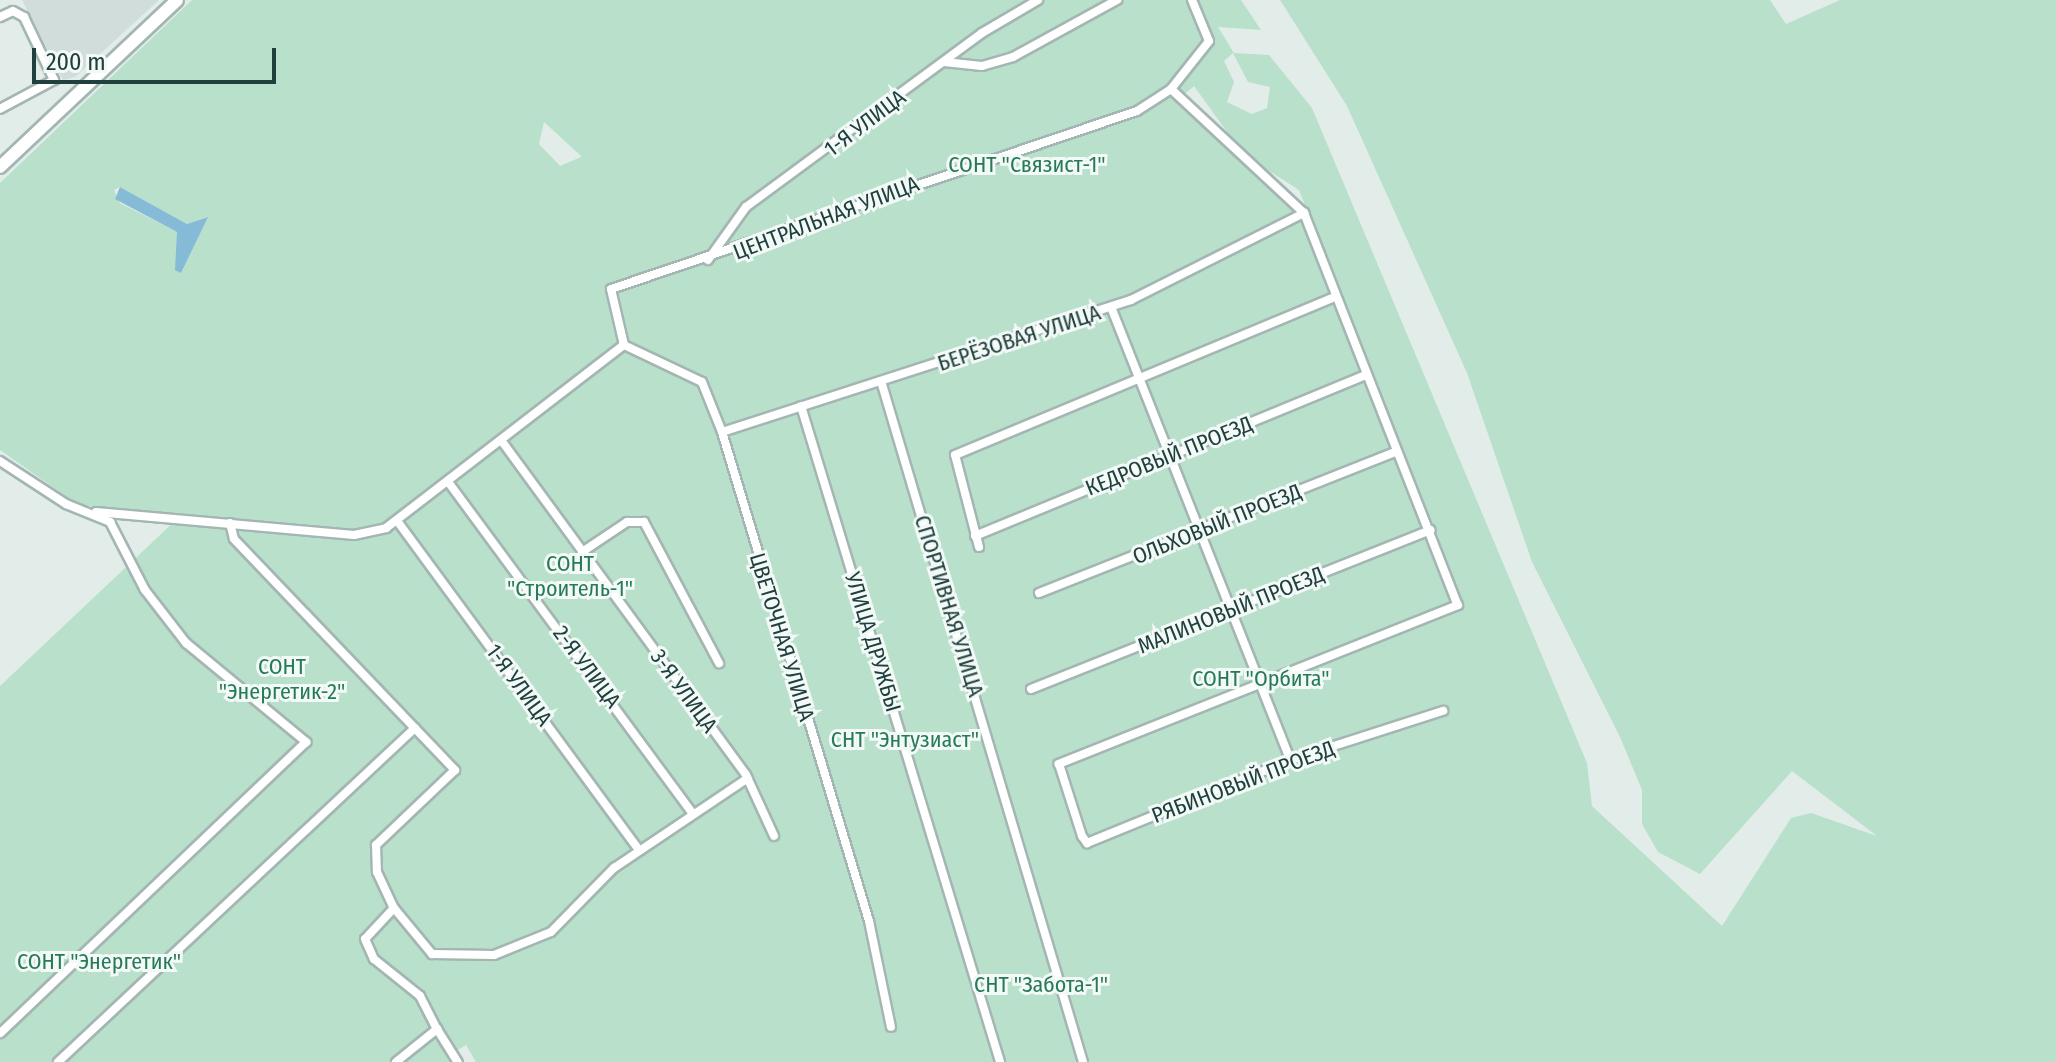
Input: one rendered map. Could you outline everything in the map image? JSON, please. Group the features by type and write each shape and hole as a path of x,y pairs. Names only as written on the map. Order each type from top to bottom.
{"main road":[{"path":"0,167 177,0"}],"street":[{"name":"1-Я УЛИЦА","path":"708,260 746,207 944,62 1038,0"},
{"path":"944,62 982,66 1013,57 1117,0"},
{"path":"1192,0 1209,41 1171,89 1304,213 1332,298 1430,530 1458,605 1258,687"},
{"path":"0,17 17,12 39,46 52,85 0,109"},
{"name":"ЦЕНТРАЛЬНАЯ УЛИЦА","path":"624,345 611,289 708,260 898,189 1118,120 1171,89"},
{"name":"БЕРЁЗОВАЯ УЛИЦА","path":"722,432 1111,307 1304,213"},
{"path":"979,547 955,455 1332,298"},
{"path":"1111,307 1227,612 1290,760"},
{"path":"0,461 66,504 96,512 354,535 398,522 624,345"},
{"name":"ЦВЕТОЧНАЯ УЛИЦА","path":"624,345 702,382 722,432 869,921 891,1027"},
{"name":"КЕДРОВЫЙ ПРОЕЗД","path":"975,536 1363,376"},
{"name":"СПОРТИВНАЯ УЛИЦА","path":"881,381 1083,1062"},
{"name":"УЛИЦА ДРУЖБЫ","path":"801,406 1000,1062"},
{"name":"3-Я УЛИЦА","path":"501,440 748,778 774,836"},
{"name":"ОЛЬХОВЫЙ ПРОЕЗД","path":"1039,593 1197,534 1395,452"},
{"name":"2-Я УЛИЦА","path":"449,483 693,814"},
{"path":"0,1033 306,742 186,643 145,590 123,537 96,512"},
{"name":"1-Я УЛИЦА","path":"398,522 638,849"},
{"name":"3-Я УЛИЦА","path":"582,552 627,522 644,522 719,663"},
{"path":"230,523 234,539 455,770 376,845 377,872 394,908 432,954 488,957 551,932 638,849 748,778"},
{"name":"МАЛИНОВЫЙ ПРОЕЗД","path":"1031,689 1430,530"},
{"name":"РЯБИНОВЫЙ ПРОЕЗД","path":"1258,687 1059,764 1087,843 1290,760 1443,711"},
{"path":"58,1062 415,728"},
{"path":"394,908 369,932 367,946 420,996 458,1062"},
{"path":"396,1062 437,1029"}],"shaded area":[{"path":"22,0 159,0 75,77 63,80"}],"green space":[{"path":"192,0 1241,0 1261,30 1218,27 1234,53 1269,55 1312,108 1587,763 1592,806 1722,926 1791,818 1811,813 1877,836 1792,771 1700,874 1658,852 1642,824 1642,790 1620,737 1532,562 1467,373 1347,106 1280,0 1770,0 1786,24 1840,0 2056,0 2056,1062 476,1062 466,1045 447,1056 449,1062 0,1062 0,686 177,519 77,504 0,450 0,183","holes":["1233,53 1248,82 1270,87 1267,108 1252,114 1227,102 1234,82 1224,61","1194,86 1239,151 1185,94","544,122 581,157 560,166 539,144","1260,165 1299,190 1359,342 1303,216","120,187 187,224 207,217 181,273 177,232 120,203 114,190"]}],"water":[{"path":"120,187 187,224 208,217 181,273 175,270 177,232 115,199"}],"park label":[{"name":"СОНТ \"Связист-1\"","path":"1027,165"},
{"name":"СОНТ \"Строитель-1\"","path":"570,576"},
{"name":"СОНТ \"Энергетик-2\"","path":"282,678"},
{"name":"СОНТ \"Орбита\"","path":"1261,679"},
{"name":"СНТ \"Энтузиаст\"","path":"905,740"},
{"name":"СОНТ \"Энергетик\"","path":"99,962"},
{"name":"СНТ \"Забота-1\"","path":"1041,985"}]}
